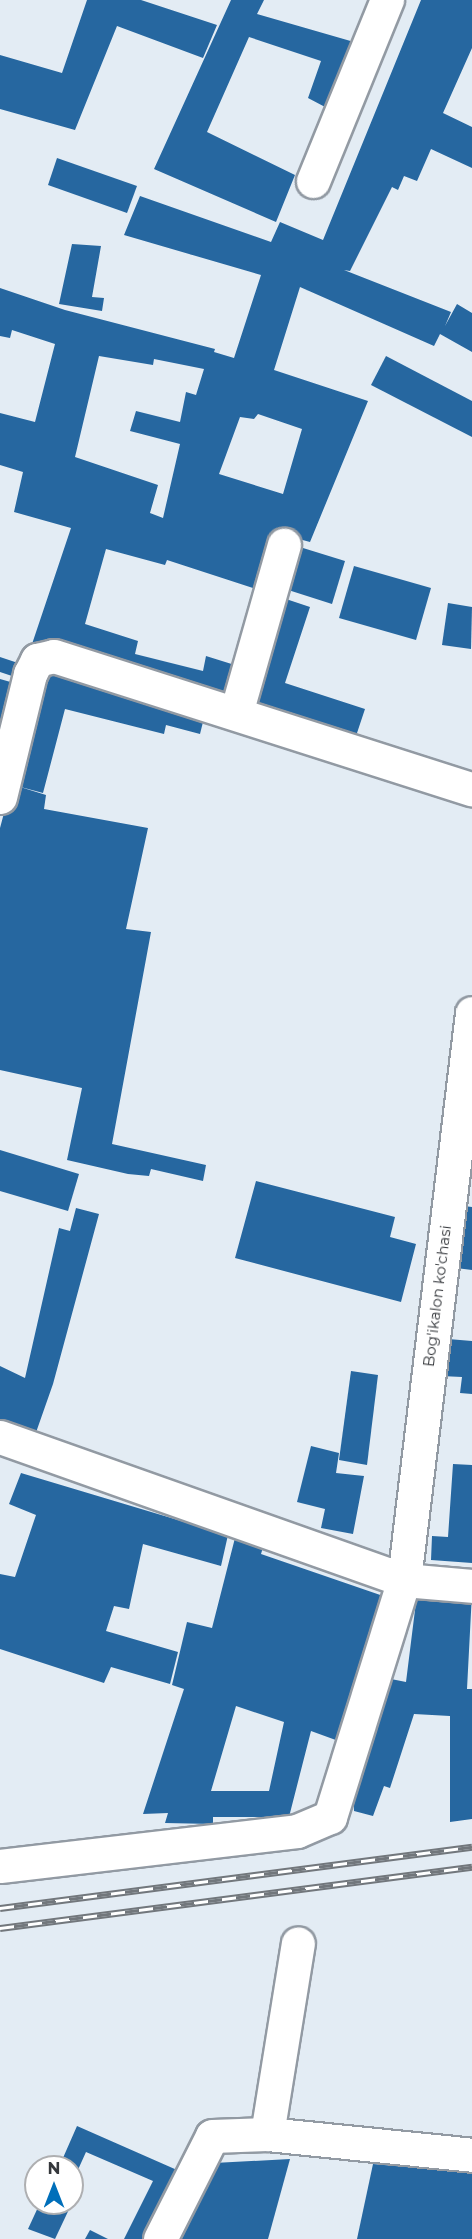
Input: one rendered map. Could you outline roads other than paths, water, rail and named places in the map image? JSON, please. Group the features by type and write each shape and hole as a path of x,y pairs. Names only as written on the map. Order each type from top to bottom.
{"street":[{"path":"313,181 387,0"},
{"path":"236,712 284,545"},
{"path":"0,797 30,674 37,660 54,656 236,712 472,789"},
{"name":"Bog'ikalon ko'chasi","path":"0,1866 297,1831 330,1817 404,1580 471,1030"},
{"path":"0,1437 404,1580 472,1586"},
{"path":"267,2134 298,1943"},
{"path":"160,2239 212,2136 267,2134 472,2155"}],"railway":[{"path":"0,1908 472,1847"},
{"path":"0,1928 472,1867"}]}
